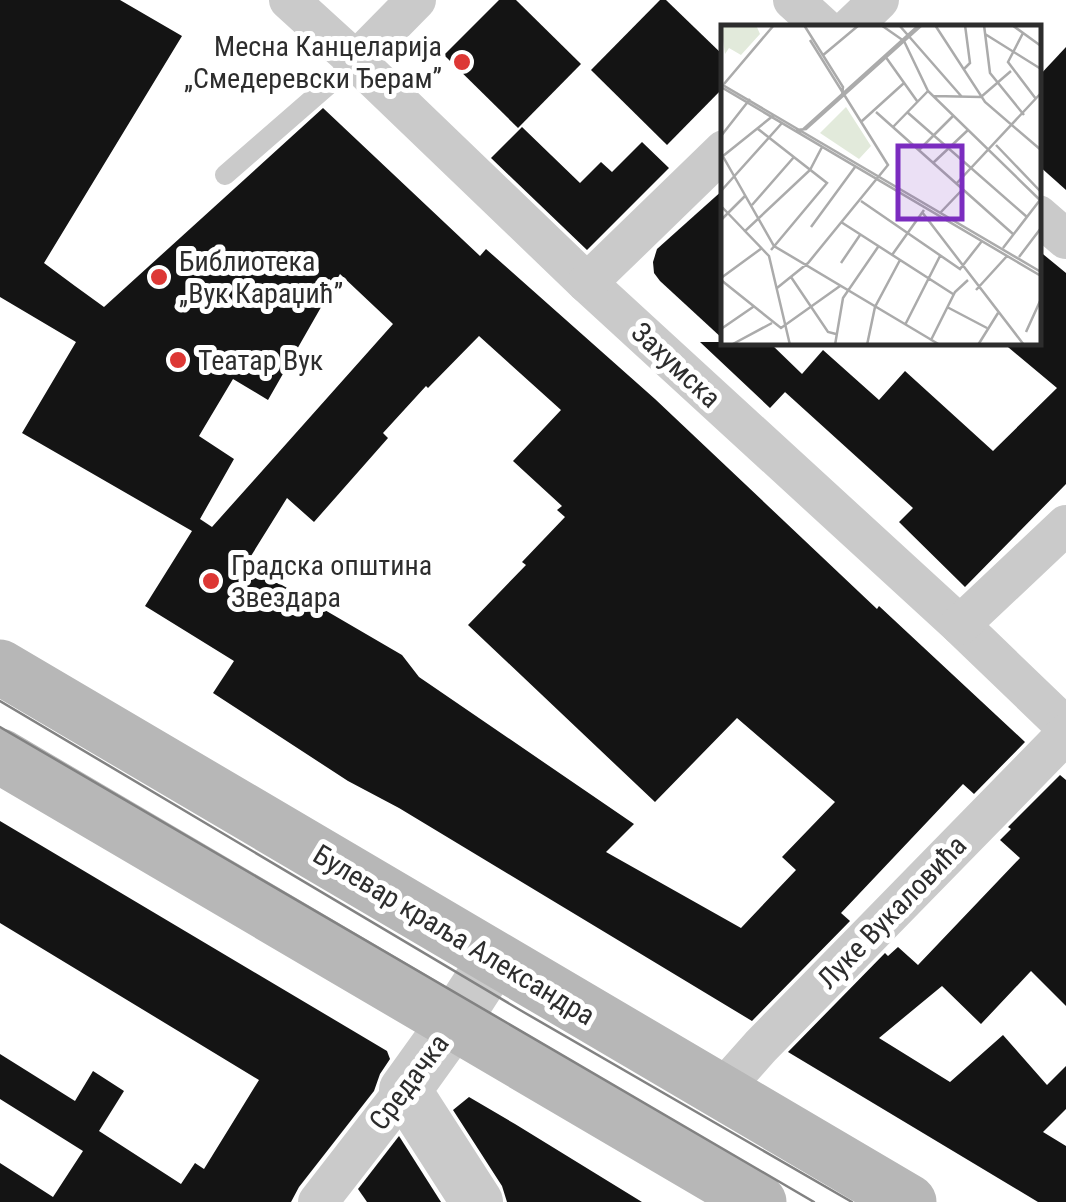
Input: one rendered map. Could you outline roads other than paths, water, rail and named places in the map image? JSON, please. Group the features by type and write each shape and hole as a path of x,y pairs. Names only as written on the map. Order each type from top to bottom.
{"main road":[{"name":"Булевар краља Александра","path":"0,667 909,1202"},
{"path":"0,756 759,1202"}],"street":[{"name":"Захумска","path":"288,0 960,625 1066,731"},
{"path":"356,61 416,0"},
{"path":"793,0 821,25"},
{"path":"853,25 879,0"},
{"path":"587,282 721,153"},
{"path":"1041,218 1066,239"},
{"path":"960,625 1066,524"},
{"name":"Луке Вукаловића","path":"720,1092 1066,731"},
{"name":"Средачка","path":"318,1202 404,1090 494,958"},
{"path":"404,1090 478,1202"}],"lane":[{"path":"225,175 356,61"}],"tram line":[{"path":"0,701 852,1202"},
{"path":"0,727 814,1202"}],"place":[{"name":"Месна Канцеларија „Смедеревски Ђерам”","path":"462,62"},
{"name":"Библиотека „Вук Караџић”","path":"159,277"},
{"name":"Театар Вук","path":"178,360"},
{"name":"Градска општина Звездара","path":"211,581"}]}
